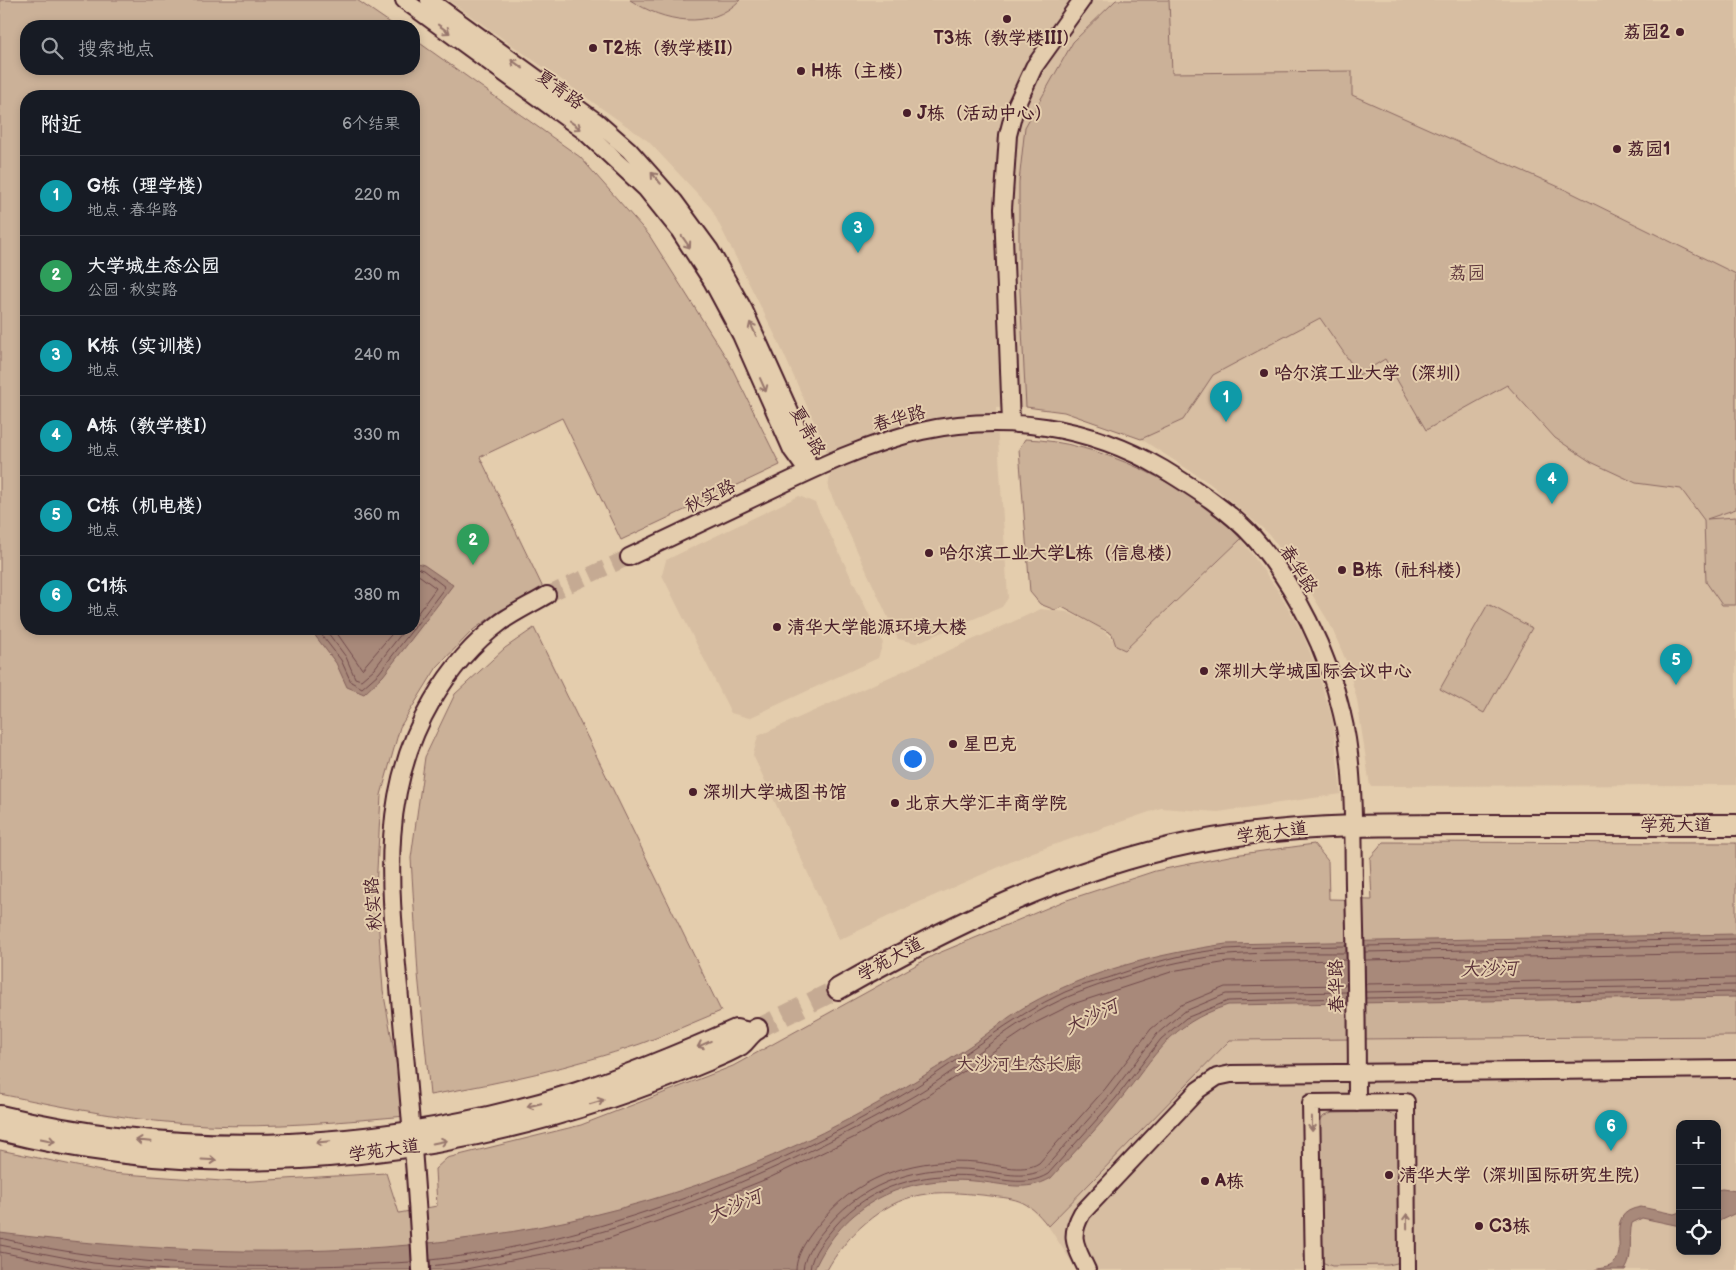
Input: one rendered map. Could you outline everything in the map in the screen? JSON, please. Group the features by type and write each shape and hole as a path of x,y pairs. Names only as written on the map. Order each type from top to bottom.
{"street":[{"name":"夏青路","path":"404,0 584,131 646,189 679,230 712,281 741,335 792,450 808,472"},
{"name":"夏青路","path":"429,0 597,122 640,162 674,201 710,250 744,310 804,443 808,472"},
{"path":"1011,423 1003,209 1008,135 1015,108 1034,66 1082,0"},
{"name":"春华路","path":"808,472 851,453 923,430 985,422 1046,426 1085,435 1120,447 1190,485 1254,538 1288,586 1313,628 1343,715 1353,824 1357,1103"},
{"name":"秋实路","path":"629,557 808,472"},
{"name":"秋实路","path":"421,1270 419,1218 390,888 390,840 396,795 405,759 419,723 436,693 471,648 502,621 547,595"},
{"name":"学苑大道","path":"838,989 961,922 1055,884 1125,860 1190,844 1272,831 1353,824 1736,825"},
{"name":"学苑大道","path":"0,1130 103,1150 147,1156 225,1160 292,1160 412,1139 558,1098 626,1076 736,1030 753,1031"},
{"path":"1087,1270 1074,1244 1075,1229 1082,1213 1209,1081 1231,1074 1736,1069"},
{"path":"1314,1270 1311,1103 1406,1102 1407,1270"},
{"name":"学苑大道","path":"0,1116 115,1138 210,1145 412,1139"}],"shaded area":[{"name":"哈尔滨工业大学（深圳）","path":"448,0 1736,0 1736,785 1370,786 1357,700 1347,663 1330,624 1302,578 1268,533 1209,483 1141,439 1064,412 1026,407 996,408 1008,598 1002,607 916,643 898,639 828,488 831,469 824,444 777,339 711,208 648,141"},
{"name":"清华大学能源环境大楼","path":"799,496 815,503 883,643 878,658 749,718 731,713 662,575 666,560"},
{"path":"1241,539 1279,592 1303,634 1333,721 1341,794 1218,812 1161,808 1033,852 839,940 753,755 758,736 1041,609 1067,612 1099,627 1125,650"},
{"name":"清华大学（深圳国际研究生院）","path":"1736,1036 1736,1270 1077,1270 1048,1226 1230,1040"}],"green space":[{"path":"0,0 357,0 386,20 20,20 20,75 420,75 420,43 580,157 649,235 729,362 780,465 621,540 562,418 480,457 544,590 501,610 473,630 437,667 400,727 381,795 376,889 383,990 406,1116 281,1125 231,1126 154,1121 0,1094"},
{"path":"630,0 740,0 728,10 715,16 686,20 657,14"},
{"name":"荔园","path":"1116,0 1169,0 1172,73 1352,71 1352,95 1568,191 1736,274 1736,509 1707,519 1736,517 1736,605 1722,605 1706,582 1704,520 1681,489 1636,483 1591,462 1555,438 1507,385 1426,430 1385,359 1359,375 1320,318 1213,375 1183,420 1141,439 1064,412 1026,407 1019,272 1019,182 1025,127 1073,42"},
{"path":"1025,439 1083,448 1113,457 1142,470 1170,484 1197,501 1221,519 1241,539 1125,650 1116,646 1112,634 1062,607 1055,610 1040,604 1030,592 1019,449"},
{"path":"1488,604 1532,628 1484,713 1440,689"},
{"path":"534,628 721,1011 650,1040 588,1060 510,1080 430,1095 418,974 411,858 425,757 455,694 505,648"},
{"name":"大沙河生态长廊","path":"1384,842 1736,843 1736,1036 1230,1040 1048,1226 1033,1209 1012,1199 959,1193 920,1195 892,1205 878,1213 844,1245 827,1270 0,1270 0,1150 110,1173 236,1182 386,1173 399,1213 437,1206 435,1169 447,1158 581,1125 733,1066 934,955 1064,901 1155,871 1234,855 1314,844 1328,861 1329,899 1372,900 1370,858"},
{"path":"1388,1112 1395,1116 1399,1124 1401,1255 1397,1263 1388,1265 1332,1266 1324,1263 1319,1256 1318,1123 1324,1116 1332,1113"}],"water":[{"path":"420,564 453,585 420,628"},
{"path":"315,635 415,635 383,676 364,694 347,687 336,663"},
{"name":"大沙河","path":"1736,934 1736,997 1228,1005 1191,1022 1165,1043 1104,1120 1051,1178 1042,1183 1023,1186 948,1180 923,1183 900,1189 878,1198 841,1227 826,1247 814,1270 0,1270 0,1233 109,1244 217,1250 326,1250 434,1242 540,1227 645,1202 747,1166 847,1120 921,1078 972,1045 1003,1021 1051,993 1099,973 1149,959 1200,948 1226,944"},
{"path":"1721,1189 1736,1191 1736,1213 1721,1220 1721,1210"},
{"path":"1641,1207 1676,1213 1676,1225 1642,1218 1632,1223 1630,1253 1625,1270 1595,1270 1610,1266 1616,1260 1619,1253 1619,1225 1622,1217 1629,1211"}],"tunnel":[{"path":"547,595 629,557"},
{"path":"757,1029 838,989"}],"place":[{"name":"T3栋（教学楼III）","path":"1007,19"},
{"name":"荔园2","path":"1680,32"},
{"name":"T2栋（教学楼II）","path":"593,48"},
{"name":"H栋（主楼）","path":"801,71"},
{"name":"J栋（活动中心）","path":"907,113"},
{"name":"荔园1","path":"1617,149"},
{"name":"K栋（实训楼）","path":"858,253"},
{"name":"哈尔滨工业大学（深圳）","path":"1264,373"},
{"name":"G栋（理学楼）","path":"1226,422"},
{"name":"A栋（教学楼I）","path":"1552,504"},
{"name":"哈尔滨工业大学L栋（信息楼）","path":"929,553"},
{"name":"大学城生态公园","path":"473,565"},
{"name":"B栋（社科楼）","path":"1342,570"},
{"name":"清华大学能源环境大楼","path":"777,627"},
{"name":"深圳大学城国际会议中心","path":"1204,671"},
{"name":"C栋（机电楼）","path":"1676,685"},
{"name":"星巴克","path":"953,744"},
{"name":"深圳大学城图书馆","path":"693,792"},
{"name":"北京大学汇丰商学院","path":"895,803"},
{"name":"C1栋","path":"1611,1151"},
{"name":"清华大学（深圳国际研究生院）","path":"1389,1175"},
{"name":"A栋","path":"1205,1181"},
{"name":"C3栋","path":"1479,1226"}]}
